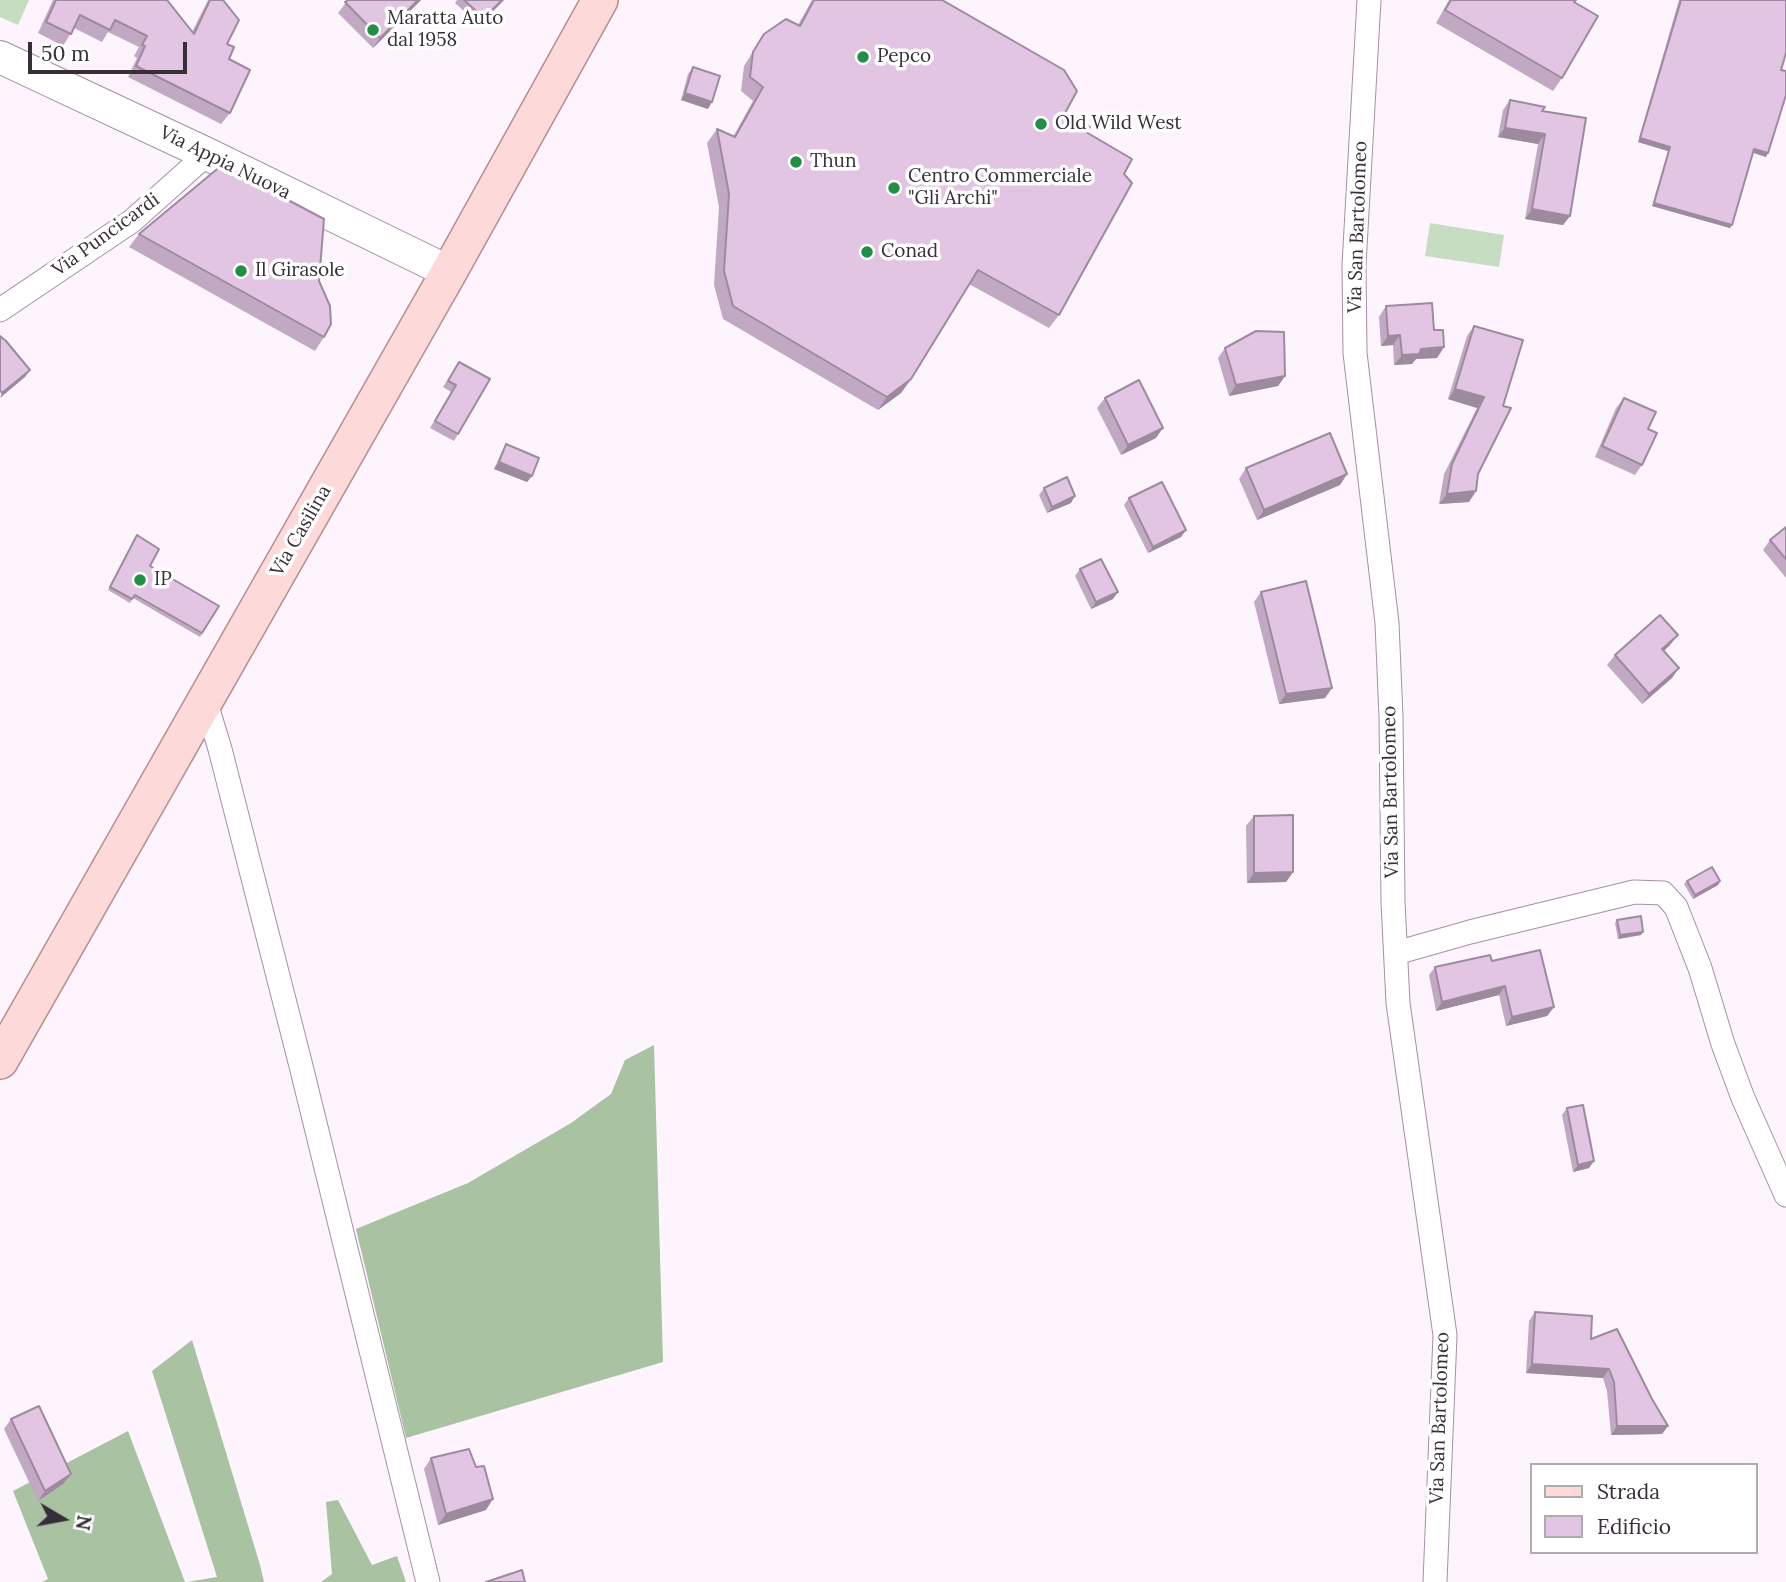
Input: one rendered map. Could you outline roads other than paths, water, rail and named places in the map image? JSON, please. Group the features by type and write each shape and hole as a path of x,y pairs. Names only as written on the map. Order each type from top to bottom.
{"main road":[{"name":"Via Casilina","path":"0,1061 449,272 591,6"}],"street":[{"name":"Via San Bartolomeo","path":"1369,0 1354,265 1355,353 1387,623 1398,1003 1445,1335 1435,1582"},
{"name":"Via Appia Nuova","path":"0,57 449,272"},
{"name":"Via Puncicardi","path":"0,310 132,221 207,154"},
{"path":"205,700 220,748 300,1062 428,1582"},
{"path":"1396,953 1634,892 1663,893 1676,907 1700,968 1743,1098 1786,1195"}],"place":[{"name":"Maratta Auto dal 1958","path":"373,30"},
{"name":"Pepco","path":"863,57"},
{"name":"Old Wild West","path":"1041,124"},
{"name":"Thun","path":"796,162"},
{"name":"Centro Commerciale \"Gli Archi\"","path":"894,188"},
{"name":"Conad","path":"867,252"},
{"name":"Il Girasole","path":"241,271"},
{"name":"IP","path":"140,580"}]}
